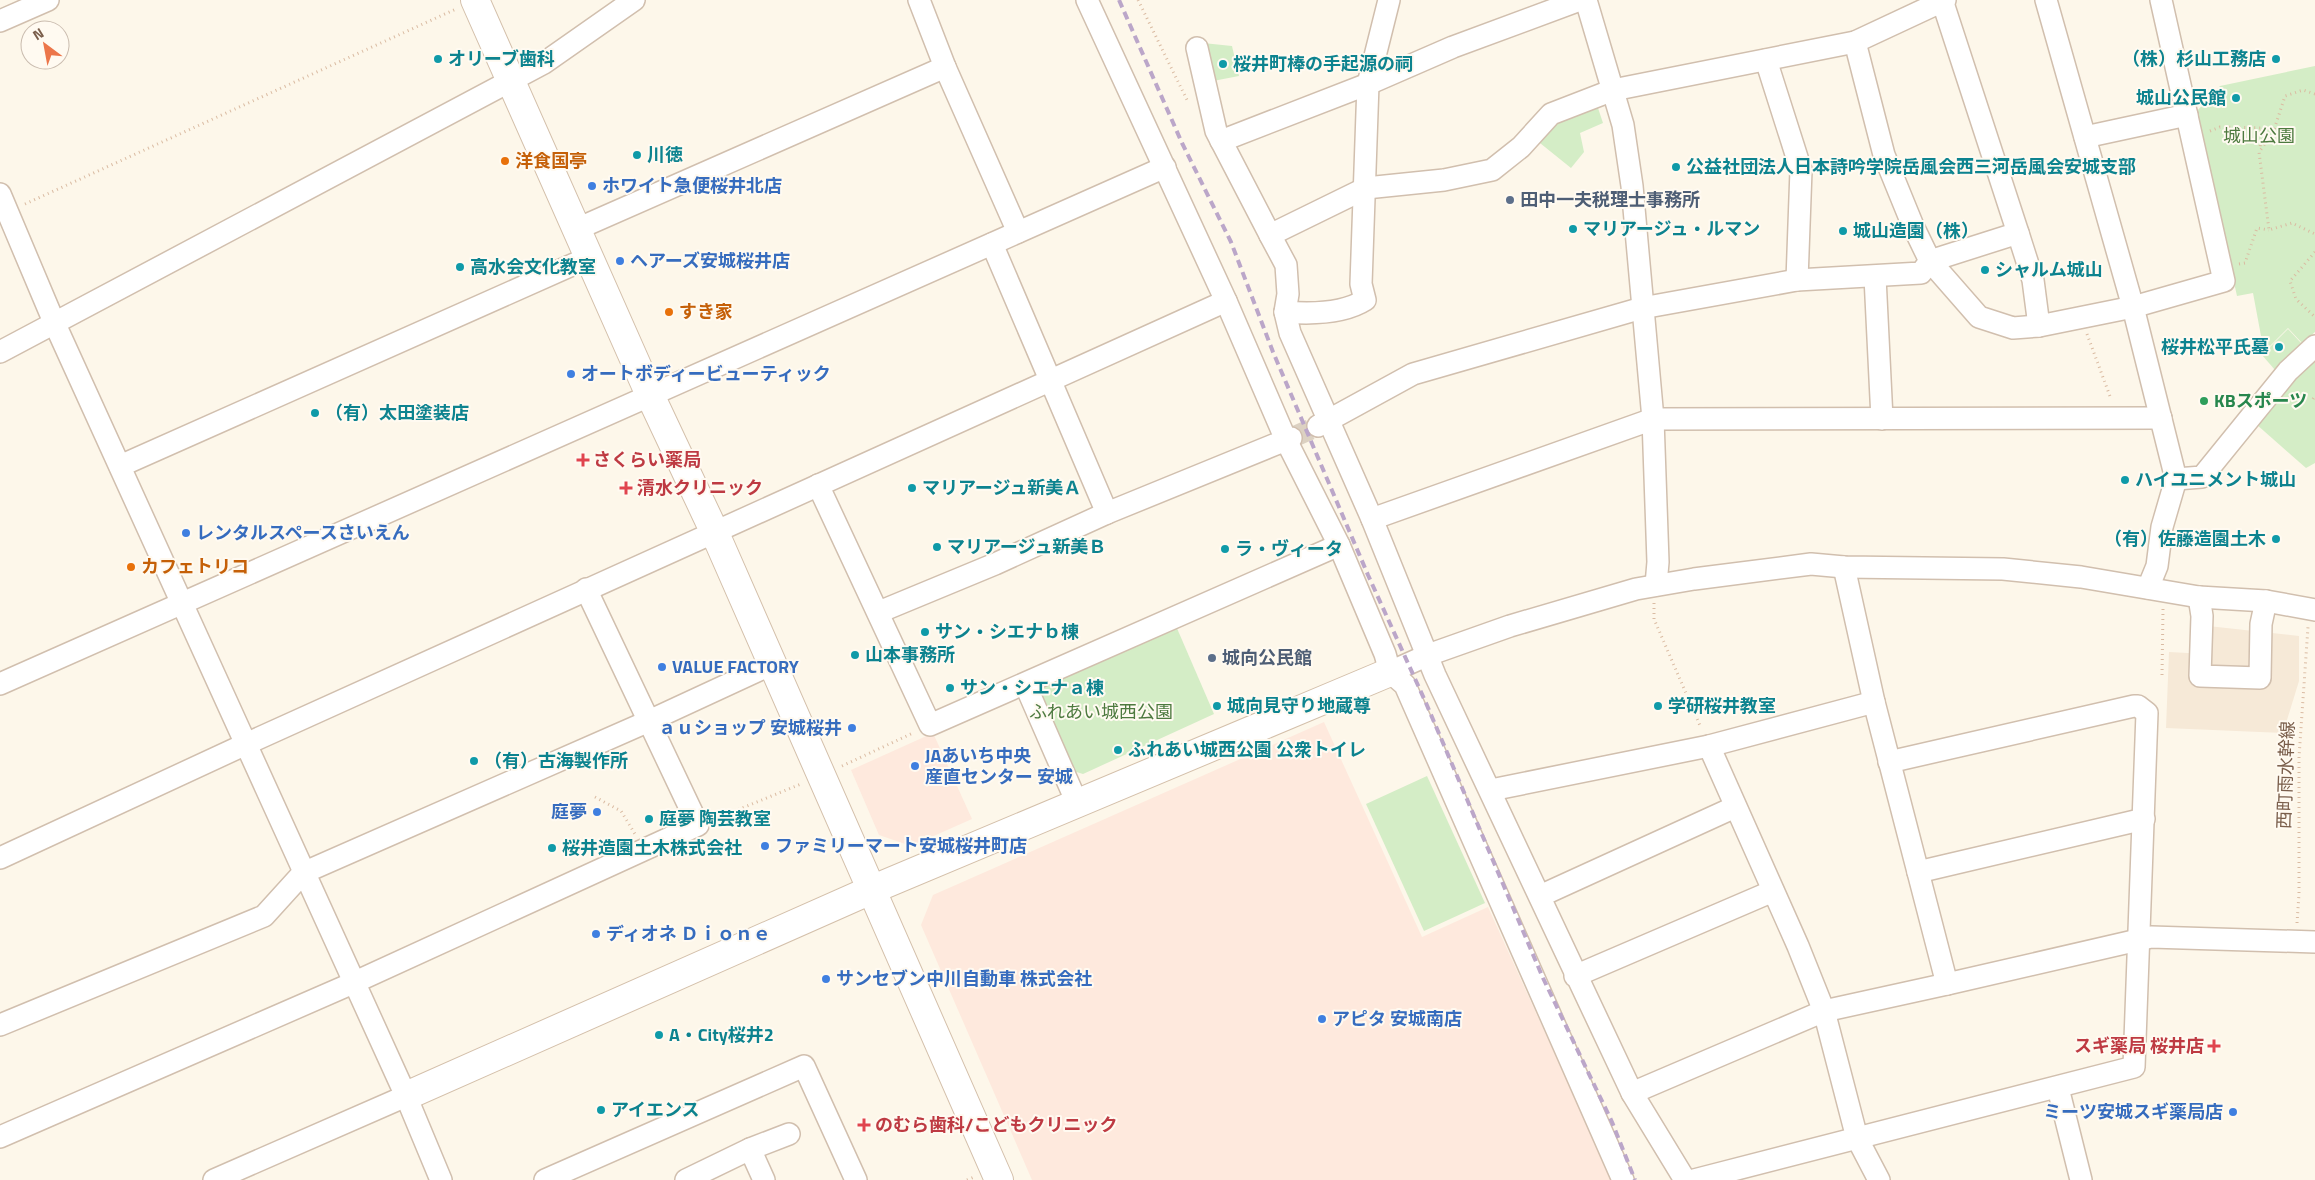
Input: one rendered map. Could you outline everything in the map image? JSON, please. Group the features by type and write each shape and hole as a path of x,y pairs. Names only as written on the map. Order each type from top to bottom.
{"street":[{"path":"0,21 48,0"},
{"path":"0,352 544,63 634,0"},
{"path":"919,0 945,67 1018,232"},
{"path":"1087,0 1339,545 1385,654 1390,672 1405,685 1623,1180"},
{"path":"1285,312 1308,314 1355,306 1365,300 1361,284 1366,188 1368,84 1390,0"},
{"path":"1221,141 1368,84 1454,47 1580,0"},
{"path":"1586,0 1623,125 1632,186 1653,419 1658,562 1656,585"},
{"path":"1270,235 1366,188 1444,180 1492,170 1521,148 1551,114 1613,90 1855,42 1943,0 2033,280 2039,326"},
{"path":"2046,0 2133,307 2176,479 2162,527 2156,566 2148,588"},
{"path":"1855,42 1884,155 1912,226 1930,261 1979,317 2013,328 2039,326 2133,307 2224,281 2161,0"},
{"path":"470,3 510,80 650,395 714,531 999,1180"},
{"path":"1197,48 1216,131 1286,265 1288,294 1285,312 1290,333 1323,424 1372,519 1435,676 1540,896 1575,976 1632,1093 1685,1180"},
{"path":"1766,60 1801,170 1797,280"},
{"path":"577,229 945,67"},
{"path":"2085,137 2186,115"},
{"path":"0,684 1165,167"},
{"path":"3,207 303,873 406,1096 441,1180"},
{"path":"1323,424 1413,374 1642,308 1797,280 1922,273 1930,261 2018,233"},
{"path":"992,244 1107,513"},
{"path":"120,466 590,257"},
{"path":"1875,277 1882,420"},
{"path":"0,858 586,589 1226,301"},
{"path":"2176,479 2202,476 2288,371 2315,346"},
{"path":"1372,519 1653,419 2161,418"},
{"path":"879,612 995,564 1107,513 1289,439"},
{"path":"818,485 879,612 930,725 1339,545"},
{"path":"214,1180 871,890 1428,655 1570,607 1656,585 1811,564 1844,567 2002,569 2081,576 2199,597 2266,601 2312,610"},
{"path":"1844,567 1874,702 1947,984"},
{"path":"0,1137 353,983 698,825 586,589"},
{"path":"2199,597 2202,616 2200,676 2260,678 2262,624 2266,601"},
{"path":"0,1025 264,916 303,873 649,721 772,664"},
{"path":"1025,684 1077,804"},
{"path":"1490,790 1709,746 1874,702"},
{"path":"1694,1180 2134,1067 2147,713 2138,706 1889,762"},
{"path":"1709,746 1798,946 1824,1011 1857,1138 1879,1180"},
{"path":"1540,896 1735,808"},
{"path":"1918,872 2144,819"},
{"path":"1575,976 1773,891"},
{"path":"1632,1093 1824,1011 2140,939 2151,937 2305,942"},
{"path":"545,1180 804,1066 853,1179"},
{"path":"2058,1088 2081,1180"},
{"path":"686,1180 750,1149 789,1134"},
{"path":"750,1149 764,1180"}],"path":[{"path":"1138,0 1191,107"},
{"path":"3,207 470,3"},
{"path":"2259,152 2272,133 2285,96 2303,90 2315,94"},
{"path":"2192,137 2220,128 2262,128 2259,152 2269,230"},
{"path":"2221,270 2245,262 2258,228 2269,230 2292,223 2315,234"},
{"path":"2315,252 2290,281 2296,299 2315,317"},
{"path":"2079,318 2093,346 2118,418"},
{"path":"1656,585 1654,619 1709,746"},
{"path":"2162,675 2163,609"},
{"name":"西町雨水幹線","path":"2305,942 2299,894 2299,757 2312,610"},
{"path":"840,766 930,725"},
{"path":"698,825 801,784"},
{"path":"595,797 622,811 644,850"}],"shaded area":[{"path":"2208,626 2299,636 2299,681 2283,733 2166,728 2169,652 2206,654"},
{"path":"1324,722 1422,937 1488,907 1612,1180 1032,1180 921,925 933,895"},
{"path":"933,733 972,819 911,846 879,835 851,770"}],"green space":[{"path":"1203,43 1232,46 1239,76 1213,81"},
{"name":"城山公園","path":"2315,66 2315,332 2302,343 2288,328 2264,352 2253,293 2237,296 2196,112 2220,86"},
{"path":"1596,102 1603,123 1580,133 1584,152 1571,168 1535,139 1567,113"},
{"path":"2288,329 2302,344 2275,370 2262,355"},
{"path":"2315,354 2315,463 2306,468 2256,424"},
{"name":"ふれあい城西公園","path":"1176,626 1214,714 1083,774 1070,770 1039,692 1043,682"},
{"path":"1427,776 1485,903 1424,931 1366,804"}],"tunnel":[{"path":"1291,438 1318,426"}],"railway":[{"path":"1119,0 1182,143 1231,242 1273,352 1368,575 1426,703 1543,978 1612,1122 1635,1180"}],"place":[{"name":"オリーブ歯科","path":"438,59"},
{"name":"（株）杉山工務店","path":"2276,59"},
{"name":"桜井町棒の手起源の祠","path":"1223,64"},
{"name":"城山公民館","path":"2236,98"},
{"name":"川徳","path":"637,155"},
{"name":"洋食国亭","path":"505,161"},
{"name":"公益社団法人日本詩吟学院岳風会西三河岳風会安城支部","path":"1676,167"},
{"name":"ホワイト急便桜井北店","path":"592,186"},
{"name":"田中一夫税理士事務所","path":"1510,200"},
{"name":"マリアージュ・ルマン","path":"1573,229"},
{"name":"城山造園（株）","path":"1843,231"},
{"name":"ヘアーズ安城桜井店","path":"620,261"},
{"name":"高水会文化教室","path":"460,267"},
{"name":"シャルム城山","path":"1985,270"},
{"name":"すき家","path":"669,312"},
{"name":"桜井松平氏墓","path":"2279,347"},
{"name":"オートボディービューティック","path":"571,374"},
{"name":"KBスポーツ","path":"2204,401"},
{"name":"（有）太田塗装店","path":"315,413"},
{"name":"さくらい薬局","path":"583,460"},
{"name":"ハイユニメント城山","path":"2125,480"},
{"name":"清水クリニック","path":"626,488"},
{"name":"マリアージュ新美Ａ","path":"912,488"},
{"name":"レンタルスペースさいえん","path":"186,533"},
{"name":"（有）佐藤造園土木","path":"2276,539"},
{"name":"マリアージュ新美Ｂ","path":"937,547"},
{"name":"ラ・ヴィータ","path":"1225,549"},
{"name":"カフェトリコ","path":"131,567"},
{"name":"サン・シエナｂ棟","path":"925,632"},
{"name":"山本事務所","path":"855,655"},
{"name":"城向公民館","path":"1212,658"},
{"name":"VALUE FACTORY","path":"662,667"},
{"name":"サン・シエナａ棟","path":"950,688"},
{"name":"城向見守り地蔵尊","path":"1217,706"},
{"name":"学研桜井教室","path":"1658,706"},
{"name":"ａｕショップ 安城桜井","path":"852,728"},
{"name":"ふれあい城西公園 公衆トイレ","path":"1118,750"},
{"name":"（有）古海製作所","path":"474,761"},
{"name":"JAあいち中央 産直センター 安城","path":"915,766"},
{"name":"庭夢","path":"597,812"},
{"name":"庭夢 陶芸教室","path":"649,819"},
{"name":"ファミリーマート安城桜井町店","path":"765,846"},
{"name":"桜井造園土木株式会社","path":"552,848"},
{"name":"ディオネ Ｄｉｏｎｅ","path":"596,934"},
{"name":"サンセブン中川自動車 株式会社","path":"826,979"},
{"name":"アピタ 安城南店","path":"1322,1019"},
{"name":"A・City桜井2","path":"659,1035"},
{"name":"スギ薬局 桜井店","path":"2214,1046"},
{"name":"アイエンス","path":"601,1110"},
{"name":"ミーツ安城スギ薬局店","path":"2233,1112"},
{"name":"のむら歯科/こどもクリニック","path":"864,1125"}]}
